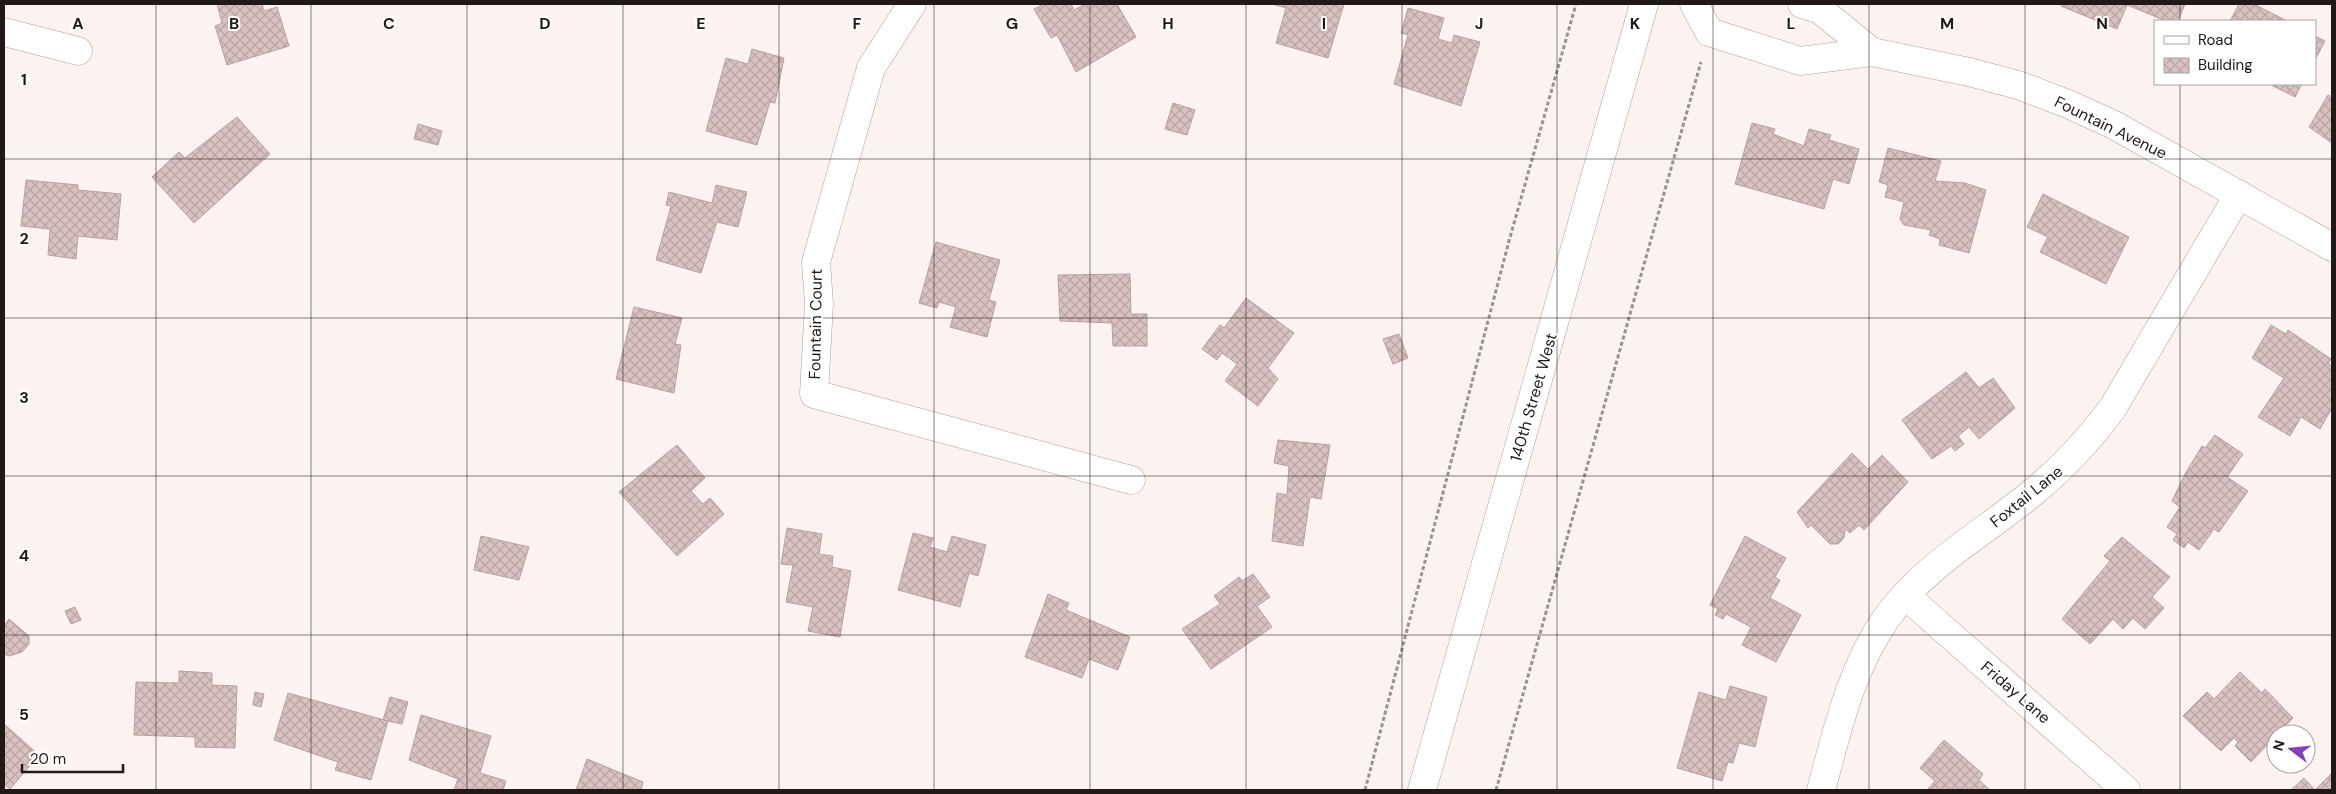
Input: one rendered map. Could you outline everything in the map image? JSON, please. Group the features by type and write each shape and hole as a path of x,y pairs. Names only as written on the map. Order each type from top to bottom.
{"street":[{"name":"Fountain Court","path":"912,4 871,68 816,262 819,304 814,394 1131,480"},
{"name":"140th Street West","path":"1422,790 1644,4"},
{"path":"1694,4 1709,32"},
{"name":"Fountain Avenue","path":"1802,4 1819,9 1872,52"},
{"path":"4,32 78,51"},
{"name":"Fountain Avenue","path":"1709,32 1800,61 1872,52 1977,74 2018,86 2068,104 2130,133 2332,247"},
{"name":"Foxtail Lane","path":"1821,790 1844,706 1856,675 1885,620 1905,595 1947,557 2061,469 2088,440 2122,394 2239,194"},
{"name":"Friday Lane","path":"1905,595 2126,790"}],"path":[{"path":"1365,790 1509,241 1576,4"},
{"path":"1496,790 1709,32"}],"building":[{"path":"217,4 262,4 264,11 277,7 289,46 227,65 215,26 222,23"},
{"path":"1044,4 1071,4 1074,10 1085,4 1117,4 1136,37 1076,72 1057,35 1051,38 1034,9"},
{"path":"1272,4 1344,4 1328,58 1276,43 1286,8"},
{"path":"2062,4 2185,4 2178,20 2164,20 2127,5 2117,29 2061,6"},
{"path":"2239,4 2254,4 2285,20 2231,20"},
{"path":"1408,8 1444,18 1438,39 1452,43 1454,35 1480,42 1461,106 1394,84 1408,35 1401,33"},
{"path":"2316,36 2325,41 2316,58"},
{"path":"752,49 784,58 775,103 770,102 757,145 706,131 726,58 748,64"},
{"path":"2271,85 2301,85 2295,97"},
{"path":"2328,95 2332,97 2332,143 2309,127"},
{"path":"1173,103 1195,110 1187,135 1165,129"},
{"path":"237,117 270,154 194,223 152,177 179,152 185,158"},
{"path":"1752,123 1775,129 1773,134 1804,146 1809,129 1831,135 1829,140 1859,149 1849,184 1833,179 1824,209 1735,184"},
{"path":"418,124 442,131 438,145 414,139"},
{"path":"1888,148 1941,161 1935,181 1965,183 1986,190 1969,253 1939,245 1940,239 1929,235 1931,230 1904,225 1900,219 1904,202 1885,197 1888,185 1879,182"},
{"path":"26,180 78,185 78,190 121,194 117,240 78,236 76,259 48,255 50,229 21,226"},
{"path":"716,185 747,192 738,227 717,222 701,273 656,260 671,206 666,205 669,192 712,203"},
{"path":"2043,194 2129,237 2106,284 2040,252 2048,237 2027,227"},
{"path":"936,242 1000,260 989,300 996,302 987,337 950,327 956,307 939,302 937,308 919,303"},
{"path":"1130,274 1131,314 1147,314 1147,346 1113,346 1112,323 1060,321 1058,275"},
{"path":"1246,298 1294,333 1268,368 1278,379 1258,406 1225,381 1237,364 1222,353 1217,360 1202,349 1220,325 1224,328"},
{"path":"634,307 682,318 675,344 681,345 674,393 616,379"},
{"path":"2271,325 2286,334 2288,330 2331,359 2328,364 2332,366 2332,408 2320,429 2301,417 2290,436 2258,417 2284,378 2252,358"},
{"path":"1399,334 1408,358 1393,364 1383,339"},
{"path":"1966,372 1979,388 1993,378 2015,408 1979,439 1969,427 1958,436 1964,444 1955,451 1951,446 1932,459 1902,420"},
{"path":"2215,435 2243,454 2227,477 2248,491 2219,532 2214,529 2199,550 2188,542 2184,548 2173,540 2177,534 2167,527 2180,507 2172,501 2186,472 2202,446 2205,448"},
{"path":"1278,440 1330,445 1321,499 1310,497 1303,546 1272,541 1277,493 1287,495 1289,466 1274,463"},
{"path":"677,445 705,478 691,491 703,504 710,498 724,514 677,556 619,492"},
{"path":"1852,453 1868,469 1882,455 1908,482 1864,530 1859,525 1850,533 1845,529 1844,538 1838,544 1830,544 1811,525 1808,528 1797,512"},
{"path":"787,528 822,534 819,554 833,556 832,567 851,571 840,637 808,631 813,607 786,602 793,565 781,564"},
{"path":"913,533 933,538 930,547 947,552 952,536 986,545 978,576 969,573 960,607 898,590"},
{"path":"481,536 529,547 519,580 474,570"},
{"path":"1745,536 1786,558 1775,577 1780,580 1770,598 1801,615 1776,662 1742,645 1751,627 1726,614 1723,619 1715,615 1718,609 1710,605"},
{"path":"2122,537 2170,577 2152,597 2164,608 2145,629 2133,618 2123,629 2113,619 2090,644 2062,619 2110,561 2104,556"},
{"path":"1253,574 1270,597 1257,606 1272,627 1211,669 1182,629 1220,604 1214,596 1239,577 1242,581"},
{"path":"1048,594 1069,603 1066,610 1130,637 1118,670 1089,659 1082,678 1025,657"},
{"path":"75,607 81,620 71,624 65,611"},
{"path":"9,619 29,636 29,644 22,652 9,656 4,654 4,626"},
{"path":"179,671 212,673 212,685 237,686 235,748 195,747 195,737 134,735 136,682 179,683"},
{"path":"2240,672 2262,693 2265,689 2293,718 2287,724 2266,724 2266,746 2251,762 2235,746 2238,742 2234,738 2221,751 2183,716 2207,692 2214,699"},
{"path":"1730,686 1767,697 1755,747 1739,743 1733,763 1728,762 1722,781 1677,768 1699,692 1726,700"},
{"path":"255,692 264,694 261,707 253,705"},
{"path":"288,693 388,721 371,780 335,770 338,762 274,740"},
{"path":"390,697 408,702 402,724 383,720"},
{"path":"421,715 491,736 480,773 506,781 503,790 454,790 458,779 409,760"},
{"path":"4,724 39,755 10,789 4,784"},
{"path":"1944,740 1983,774 1979,780 1990,790 1927,790 1935,781 1920,768"},
{"path":"587,759 643,782 641,790 576,790"},
{"path":"2331,774 2332,790 2315,790"},
{"path":"2304,778 2315,790 2291,790"}]}
